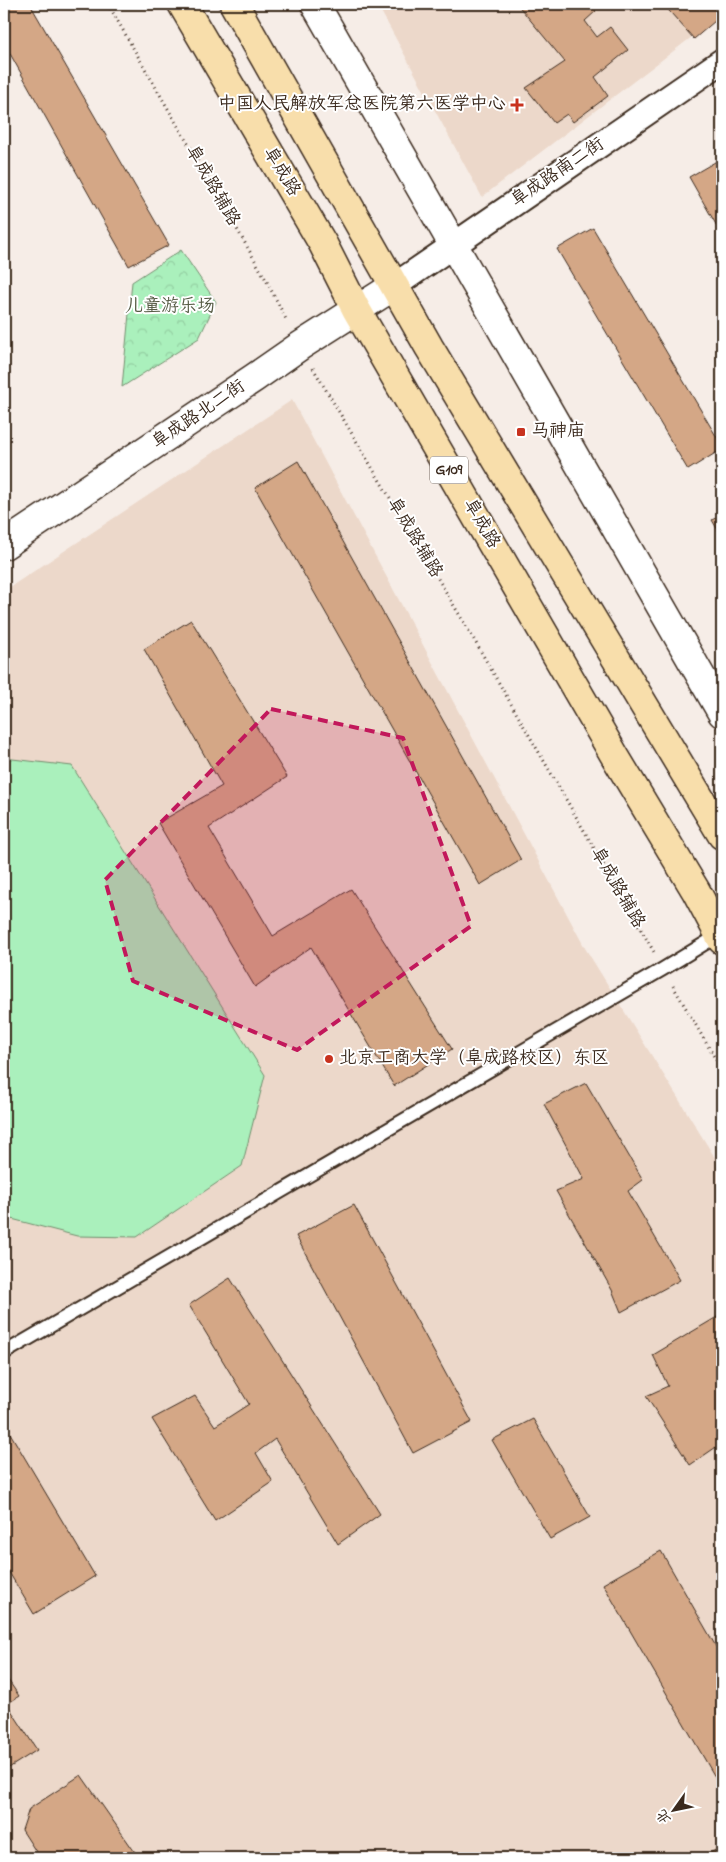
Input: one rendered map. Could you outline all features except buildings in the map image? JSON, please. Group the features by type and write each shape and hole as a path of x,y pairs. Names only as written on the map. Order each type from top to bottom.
{"highway":[{"name":"阜成路","path":"182,4 323,244 356,309 616,758 721,935"},
{"name":"G109","path":"234,4 394,286 722,835"}],"street":[{"path":"315,4 722,713"},
{"name":"阜成路南二街","path":"394,286 722,61"},
{"name":"阜成路北二街","path":"4,545 300,346 394,286"}],"lane":[{"path":"4,1353 721,935"}],"path":[{"name":"阜成路辅路","path":"108,4 265,278 300,346 479,648 722,1070"}],"highlighted area":[{"path":"271,709 403,738 471,926 297,1050 133,981 105,880"}],"shaded area":[{"name":"中国人民解放军总医院第六医学中心","path":"377,4 722,4 722,14 482,197"},
{"name":"北京工商大学（阜成路校区）东区","path":"292,400 585,948 722,1169 722,1858 4,1858 4,591"}],"green space":[{"name":"儿童游乐场","path":"181,250 216,302 199,338 122,387 132,282"},
{"path":"4,758 72,766 265,1075 242,1166 137,1237 77,1236 4,1217"}],"place":[{"name":"中国人民解放军总医院第六医学中心","path":"517,105"},
{"name":"马神庙","path":"521,432"},
{"name":"北京工商大学（阜成路校区）东区","path":"329,1059"}]}
